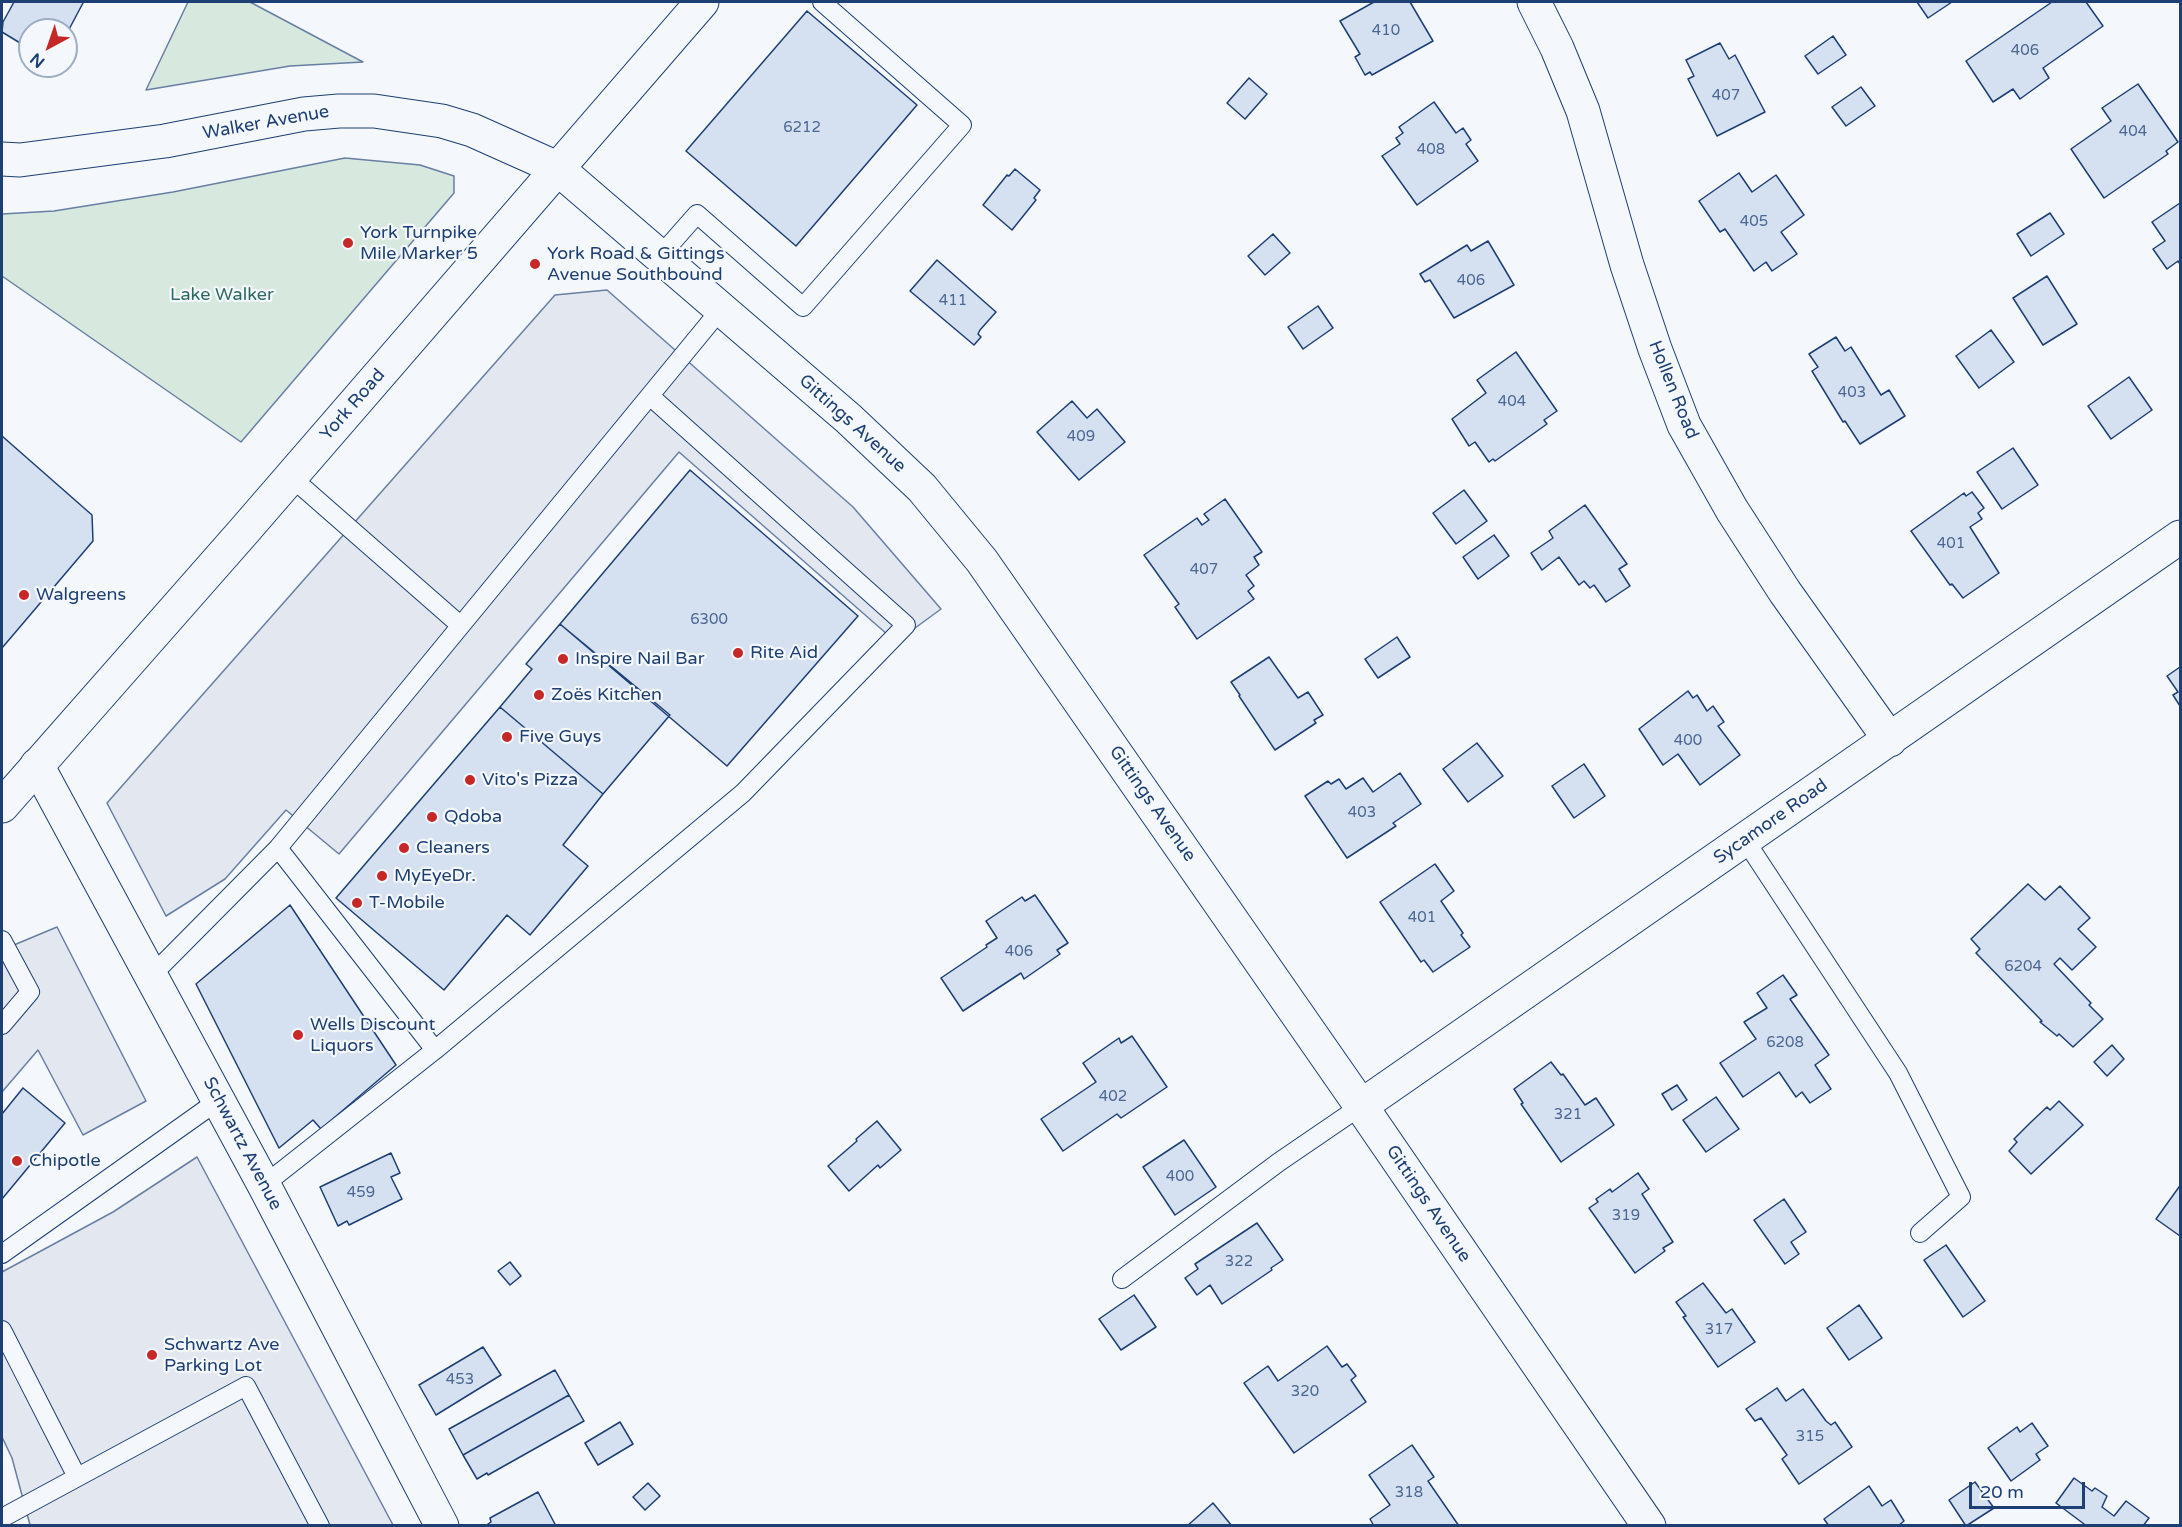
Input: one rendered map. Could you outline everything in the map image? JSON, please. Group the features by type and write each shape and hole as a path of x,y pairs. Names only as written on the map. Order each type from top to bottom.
{"street":[{"name":"York Road","path":"2,806 291,477 702,2"},
{"name":"Hollen Road","path":"1534,2 1557,48 1583,111 1627,265 1655,349 1684,425 1732,510 1785,592 1890,740"},
{"name":"Walker Avenue","path":"2,159 20,160 165,141 303,114 374,111 407,114 452,124 491,138 557,168"},
{"name":"Gittings Avenue","path":"557,168 849,419 922,488 982,561 1361,1106 1649,1526"},
{"name":"Sycamore Road","path":"1361,1106 2181,537"},
{"name":"Schwartz Avenue","path":"37,765 219,1100 442,1526"}],"lane":[{"path":"660,256 697,214 802,307 962,125 822,2"},
{"path":"151,976 278,848 722,309"},
{"path":"264,1185 435,1050 743,793 906,625 650,396"},
{"path":"291,477 460,625"},
{"path":"1745,840 1898,1073 1961,1197 1920,1233"},
{"path":"278,848 435,1050"},
{"path":"2,940 30,992 2,1025"},
{"path":"2,1254 219,1100"},
{"path":"1122,1279 1279,1162 1361,1106"},
{"path":"2,1330 77,1477"},
{"path":"2,1518 246,1386 320,1526"}],"green space":[{"path":"188,2 250,2 363,62 290,66 146,90"},
{"name":"Lake Walker","path":"345,158 420,165 454,176 454,193 241,442 2,276 2,214 54,211 173,192"}],"shaded area":[{"path":"607,290 853,507 941,609 896,642 679,452 339,854 286,810 225,879 166,916 107,803 555,295"},
{"path":"57,927 146,1101 83,1135 38,1050 2,1092 2,950"},
{"name":"Schwartz Ave Parking Lot","path":"197,1157 393,1525 30,1525 12,1458 2,1437 2,1272 113,1212"}],"building":[{"path":"14,2 83,3 75,18 18,18 18,42 2,32 3,22"},
{"path":"1374,2 1410,2 1433,41 1372,75 1370,72 1365,75 1355,57 1360,54 1340,21"},
{"path":"1917,2 1952,2 1928,18"},
{"path":"2052,2 2086,2 2103,26 2043,68 2049,78 2020,99 2013,89 1993,102 1966,61"},
{"path":"807,11 917,105 796,246 686,151"},
{"path":"1833,36 1846,55 1818,74 1805,56"},
{"path":"1720,43 1729,59 1735,55 1765,112 1717,136 1688,79 1694,76 1686,60"},
{"path":"1249,78 1267,94 1245,119 1227,103"},
{"path":"2138,84 2178,142 2166,151 2168,154 2104,198 2071,149 2111,121 2102,108"},
{"path":"1861,87 1875,106 1846,126 1832,107"},
{"path":"1434,102 1456,133 1463,128 1471,140 1466,144 1478,161 1417,205 1382,156 1400,144 1396,138 1403,133 1399,127"},
{"path":"1015,169 1040,190 1034,198 1036,200 1012,230 983,205 1007,175 1009,176"},
{"path":"1739,173 1752,192 1776,175 1804,215 1781,232 1797,254 1772,271 1766,262 1754,271 1725,229 1720,232 1699,201"},
{"path":"2180,203 2180,264 2178,261 2167,269 2153,249 2165,241 2152,222"},
{"path":"2050,213 2064,234 2031,256 2017,234"},
{"path":"1273,234 1290,253 1265,275 1248,256"},
{"path":"1488,241 1514,285 1454,318 1430,280 1425,282 1420,274 1467,245 1471,251"},
{"path":"937,260 996,312 980,330 978,334 981,337 974,345 910,291"},
{"path":"2047,276 2077,324 2043,345 2013,298"},
{"path":"1318,306 1333,328 1303,349 1288,327"},
{"path":"1991,330 2014,362 1979,388 1956,356"},
{"path":"1836,337 1845,351 1851,347 1881,395 1889,390 1905,416 1860,444 1845,421 1843,422 1812,371 1818,367 1809,354"},
{"path":"1516,352 1557,411 1544,420 1547,424 1495,461 1493,459 1489,462 1475,442 1469,446 1452,419 1486,393 1477,380"},
{"path":"2129,377 2152,410 2111,439 2088,406"},
{"path":"1072,401 1087,418 1097,409 1125,442 1079,480 1037,432"},
{"name":"Walgreens","path":"2,436 92,515 93,541 2,648"},
{"path":"2013,448 2038,485 2002,509 1977,472"},
{"name":"Rite Aid","path":"690,470 858,616 727,766 560,624"},
{"path":"1464,490 1487,521 1456,544 1433,513"},
{"path":"1972,492 1984,508 1978,513 1982,519 1970,527 1999,573 1963,598 1952,584 1950,585 1911,531 1964,493 1966,496"},
{"path":"1225,499 1262,552 1254,557 1259,565 1246,575 1254,586 1248,591 1254,599 1197,639 1175,607 1179,604 1144,555 1197,518 1202,525 1209,520 1204,514"},
{"path":"1585,505 1627,564 1619,569 1630,586 1606,602 1594,585 1590,588 1584,581 1579,585 1559,557 1542,570 1531,553 1553,538 1549,531"},
{"path":"1494,535 1509,556 1478,579 1463,557"},
{"path":"560,624 670,715 603,794 500,707 532,669 526,664"},
{"path":"1397,637 1410,657 1378,678 1365,659"},
{"path":"1269,657 1298,698 1308,692 1323,715 1314,720 1316,723 1275,750 1231,682"},
{"path":"2180,667 2180,706 2173,695 2178,692 2167,676"},
{"path":"1688,691 1693,698 1697,695 1707,711 1713,706 1724,722 1718,726 1740,755 1700,785 1678,754 1663,765 1639,729"},
{"path":"500,707 603,794 563,845 588,866 530,935 507,915 444,990 336,898"},
{"path":"1477,743 1503,776 1468,802 1443,769"},
{"path":"1584,764 1605,796 1574,818 1552,786"},
{"path":"1400,773 1421,804 1393,823 1396,826 1347,858 1305,796 1328,781 1331,784 1339,779 1346,789 1363,778 1373,792"},
{"path":"1435,864 1454,891 1441,901 1470,947 1433,972 1424,960 1421,962 1380,902"},
{"path":"2028,884 2045,900 2060,886 2090,918 2078,929 2096,947 2072,970 2060,958 2054,964 2103,1019 2073,1047 2059,1034 2057,1036 2040,1022 2042,1021 1976,953 1980,949 1971,939"},
{"path":"1035,895 1068,943 1057,950 1060,954 1024,979 1021,973 963,1011 941,978 997,938 986,921 1022,897 1025,901"},
{"name":"Wells Discount Liquors","path":"290,905 396,1065 321,1129 313,1120 279,1148 196,984"},
{"path":"1783,975 1797,995 1790,999 1829,1055 1815,1065 1831,1089 1810,1103 1802,1092 1796,1097 1779,1072 1743,1097 1720,1063 1756,1039 1744,1022 1767,1008 1757,993"},
{"path":"1132,1036 1167,1087 1121,1118 1117,1114 1063,1151 1041,1119 1096,1082 1083,1063 1119,1038 1121,1043"},
{"path":"2112,1045 2124,1059 2107,1076 2094,1062"},
{"path":"1551,1062 1561,1075 1563,1074 1585,1105 1596,1098 1614,1125 1561,1162 1521,1104 1523,1103 1514,1089"},
{"path":"1677,1085 1687,1100 1672,1110 1662,1094"},
{"name":"Chipotle","path":"23,1088 65,1123 2,1199 2,1114"},
{"path":"1716,1097 1739,1129 1706,1152 1683,1120"},
{"path":"2059,1101 2083,1125 2031,1174 2009,1151 2017,1142 2014,1139 2030,1123 2047,1107 2050,1110"},
{"path":"877,1121 901,1150 880,1168 878,1165 849,1191 828,1166"},
{"path":"1184,1140 1216,1187 1175,1215 1143,1167"},
{"path":"391,1153 400,1173 391,1177 402,1199 349,1225 347,1221 338,1226 320,1187"},
{"path":"1638,1173 1649,1189 1642,1194 1673,1242 1663,1248 1665,1251 1635,1273 1589,1208 1598,1202 1596,1199 1610,1189 1612,1192"},
{"path":"2180,1188 2180,1236 2156,1219"},
{"path":"1784,1199 1806,1232 1791,1242 1799,1254 1785,1264 1754,1220"},
{"path":"1257,1223 1283,1260 1222,1304 1210,1285 1197,1295 1185,1278 1198,1269 1195,1264"},
{"path":"1946,1245 1985,1301 1963,1317 1924,1260"},
{"path":"510,1262 521,1276 510,1285 498,1271"},
{"path":"1703,1283 1726,1313 1732,1309 1755,1342 1718,1367 1683,1317 1686,1316 1676,1302"},
{"path":"1134,1295 1156,1327 1121,1350 1099,1319"},
{"path":"1859,1305 1882,1338 1849,1360 1827,1328"},
{"path":"1327,1346 1342,1367 1347,1364 1356,1376 1351,1380 1366,1402 1294,1453 1244,1383 1268,1366 1278,1381"},
{"path":"483,1347 501,1375 436,1415 419,1385"},
{"path":"555,1370 569,1395 463,1455 449,1429"},
{"path":"1777,1388 1786,1401 1803,1389 1826,1421 1831,1425 1835,1422 1852,1447 1799,1484 1782,1459 1787,1455 1761,1418 1755,1421 1746,1409"},
{"path":"569,1395 584,1421 477,1479 463,1455"},
{"path":"620,1422 633,1444 598,1465 585,1443"},
{"path":"2032,1423 2048,1446 2036,1454 2040,1460 2011,1481 1988,1448 2017,1427 2020,1432"},
{"path":"1412,1445 1434,1477 1428,1481 1459,1526 1374,1526 1370,1519 1390,1505 1369,1475"},
{"path":"2074,1478 2092,1491 2095,1488 2107,1496 2102,1507 2114,1516 2126,1501 2149,1518 2143,1526 2083,1526 2084,1524 2056,1503"},
{"path":"1975,1482 1994,1508 1966,1526 1949,1500"},
{"path":"648,1483 660,1496 645,1510 633,1497"},
{"path":"1869,1486 1882,1506 1891,1500 1904,1521 1898,1526 1829,1526 1824,1519"},
{"path":"538,1492 556,1526 485,1526 491,1522 490,1518"},
{"path":"1213,1503 1232,1526 1187,1526"}],"place":[{"name":"York Turnpike Mile Marker 5","path":"348,243"},
{"name":"York Road & Gittings Avenue Southbound","path":"535,264"},
{"name":"Walgreens","path":"24,595"},
{"name":"Rite Aid","path":"738,653"},
{"name":"Inspire Nail Bar","path":"563,659"},
{"name":"Zoës Kitchen","path":"539,695"},
{"name":"Five Guys","path":"507,737"},
{"name":"Vito's Pizza","path":"470,780"},
{"name":"Qdoba","path":"432,817"},
{"name":"Cleaners","path":"404,848"},
{"name":"MyEyeDr.","path":"382,876"},
{"name":"T-Mobile","path":"357,903"},
{"name":"Wells Discount Liquors","path":"298,1035"},
{"name":"Chipotle","path":"17,1161"},
{"name":"Schwartz Ave Parking Lot","path":"152,1355"}]}
